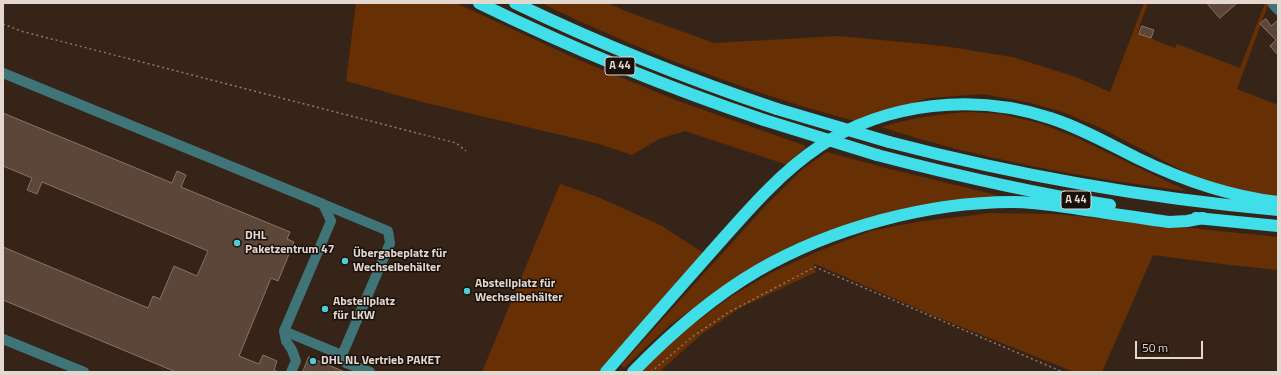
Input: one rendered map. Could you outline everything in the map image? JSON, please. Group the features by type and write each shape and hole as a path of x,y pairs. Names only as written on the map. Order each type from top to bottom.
{"highway":[{"name":"A 44","path":"479,3 613,64 681,91 764,120 877,155 965,177 1046,194 1128,208 1278,226"},
{"name":"A 44","path":"515,3 638,57 708,84 777,109 889,142 973,163 1080,185 1187,201 1278,210"},
{"path":"606,372 742,218 785,173 830,140 859,126 896,113 958,104 990,105 1027,111 1072,126 1139,159 1195,183 1237,195 1278,202"},
{"path":"633,372 664,341 728,290 753,274 819,241 878,222 929,210 976,204 1013,202 1050,205 1169,222 1203,218"}],"street":[{"path":"1272,3 1278,10"},
{"path":"3,72 388,231 390,243 342,354"},
{"path":"291,372 296,361 292,350 286,341 284,331 331,221 323,204"},
{"path":"284,331 342,354 346,363 356,369 370,372"},
{"path":"3,338 84,372"}],"path":[{"path":"3,24 21,31 456,143 466,151"},
{"path":"651,372 692,337 729,312 815,267 1063,372"}],"shaded area":[{"path":"356,3 456,3 579,60 678,101 806,146 788,165 685,131 659,139 632,155 599,144 422,102 346,81"},
{"path":"541,3 608,3 628,12 714,43 839,36 944,46 1012,57 1076,77 1110,92 1144,3 1148,3 1137,33 1175,48 1177,44 1240,68 1265,3 1267,3 1268,5 1237,89 1278,105 1278,198 1206,183 1103,129 1060,111 1026,102 983,94 930,98 880,112 858,122 767,95 707,74 618,38"},
{"path":"969,112 1001,114 1039,123 1075,137 1187,191 1110,180 1032,166 956,149 881,127 925,117"},
{"path":"827,152 1008,198 852,226 711,296 670,325 624,368 621,365 768,203 804,168"},
{"path":"560,184 598,197 660,225 705,254 598,372 482,372"},
{"path":"990,213 1056,214 1278,237 1278,270 1153,255 1102,372 1074,372 934,316 813,263 816,272 740,308 702,334 659,372 638,372 689,327 732,296 773,272 819,251 870,231 917,222"}],"building":[{"path":"1207,3 1237,3 1220,18"},
{"path":"1266,19 1271,26 1278,20 1278,55 1270,46 1276,40 1260,24"},
{"path":"1142,26 1154,30 1151,38 1139,34"},
{"name":"DHL Paketzentrum 47","path":"3,113 172,183 177,171 186,175 181,187 290,232 287,239 294,242 278,281 271,278 239,356 259,364 263,355 277,361 274,370 278,372 176,372 3,300 3,247 148,308 153,296 160,299 174,266 197,276 208,251 42,182 37,194 27,190 32,178 3,166"},
{"name":"DHL NL Vertrieb PAKET","path":"309,357 345,372 303,372"}],"place":[{"name":"DHL Paketzentrum 47","path":"237,243"},
{"name":"Übergabeplatz für Wechselbehälter","path":"345,261"},
{"name":"Abstellplatz für Wechselbehälter","path":"467,291"},
{"name":"Abstellplatz für LKW","path":"325,309"},
{"name":"DHL NL Vertrieb PAKET","path":"313,361"}]}
